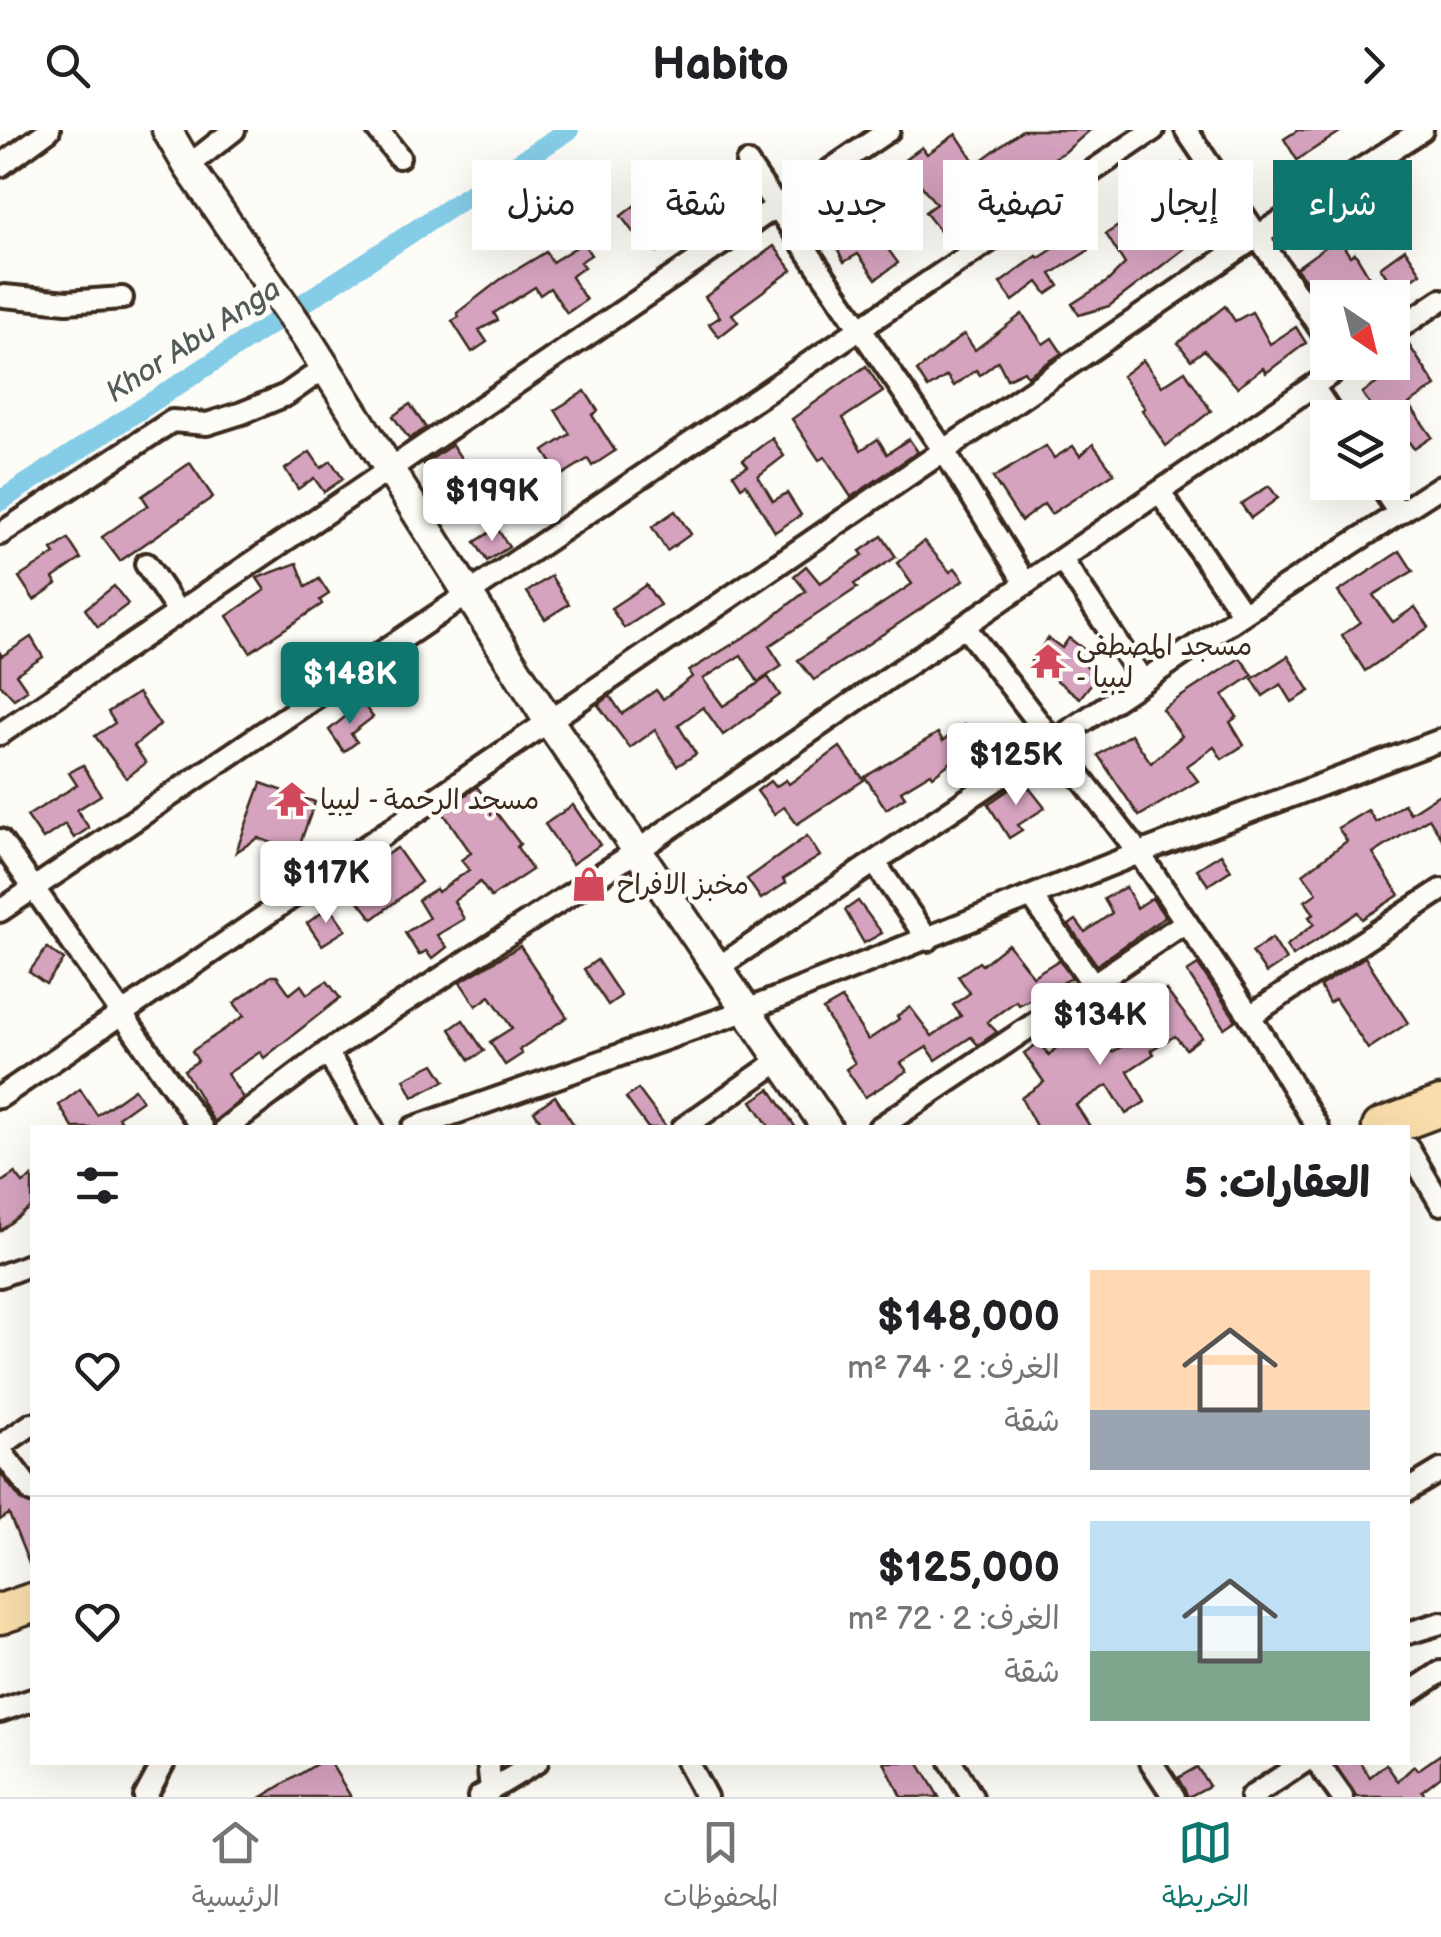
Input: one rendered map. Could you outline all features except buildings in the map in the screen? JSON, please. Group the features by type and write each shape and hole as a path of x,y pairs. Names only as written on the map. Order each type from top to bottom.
{"highway":[{"path":"1407,1125 1441,1106"},
{"path":"0,1614 30,1604"}],"street":[{"path":"0,166 49,130"},
{"path":"167,130 326,367 548,720 826,1125"},
{"path":"188,166 234,130"},
{"path":"378,130 398,157"},
{"path":"0,734 890,130"},
{"path":"0,911 1154,130"},
{"path":"1186,130 1310,314"},
{"path":"0,1097 1256,238 1422,130"},
{"path":"762,184 944,451 1026,584"},
{"path":"1,298 67,302 122,298"},
{"path":"1410,324 1438,309"},
{"path":"0,534 172,422 206,424 242,414 286,395 326,367"},
{"path":"230,1125 328,1052 636,851 1324,380"},
{"path":"1314,388 1322,400"},
{"path":"1160,493 1243,614"},
{"path":"716,968 1243,614 1399,513 1437,496"},
{"path":"1390,500 1399,513"},
{"path":"1062,560 1143,681"},
{"path":"146,564 178,612"},
{"path":"965,628 1139,854 1250,1016 1316,1125"},
{"path":"421,1125 747,1010 1139,854 1441,740"},
{"path":"0,840 200,1125"},
{"path":"875,863 928,940"},
{"path":"1250,1016 1441,890"},
{"path":"1032,897 1093,984"},
{"path":"883,1125 1186,922"},
{"path":"328,1052 370,1125"},
{"path":"686,1125 780,1060"},
{"path":"1410,1157 1441,1204"},
{"path":"0,1276 30,1265"},
{"path":"30,1426 0,1448 30,1489"},
{"path":"1410,1489 1441,1470"},
{"path":"1410,1632 1441,1623"},
{"path":"1410,1693 1441,1672"},
{"path":"0,1711 30,1701"},
{"path":"145,1797 162,1765"},
{"path":"485,1793 488,1765"},
{"path":"485,1793 531,1765"},
{"path":"689,1765 706,1797"},
{"path":"953,1765 972,1797"},
{"path":"1153,1765 1174,1797"},
{"path":"1251,1797 1299,1765"},
{"path":"1319,1765 1342,1797"}],"waterway":[{"name":"Khor Abu Anga","path":"0,501 569,130"}],"place":[{"name":"مسجد المصطفى - ليبيا","path":"1048,661"},
{"name":"مسجد الرحمة - ليبيا","path":"292,799"},
{"name":"مخبز الافراح","path":"589,884"}]}
